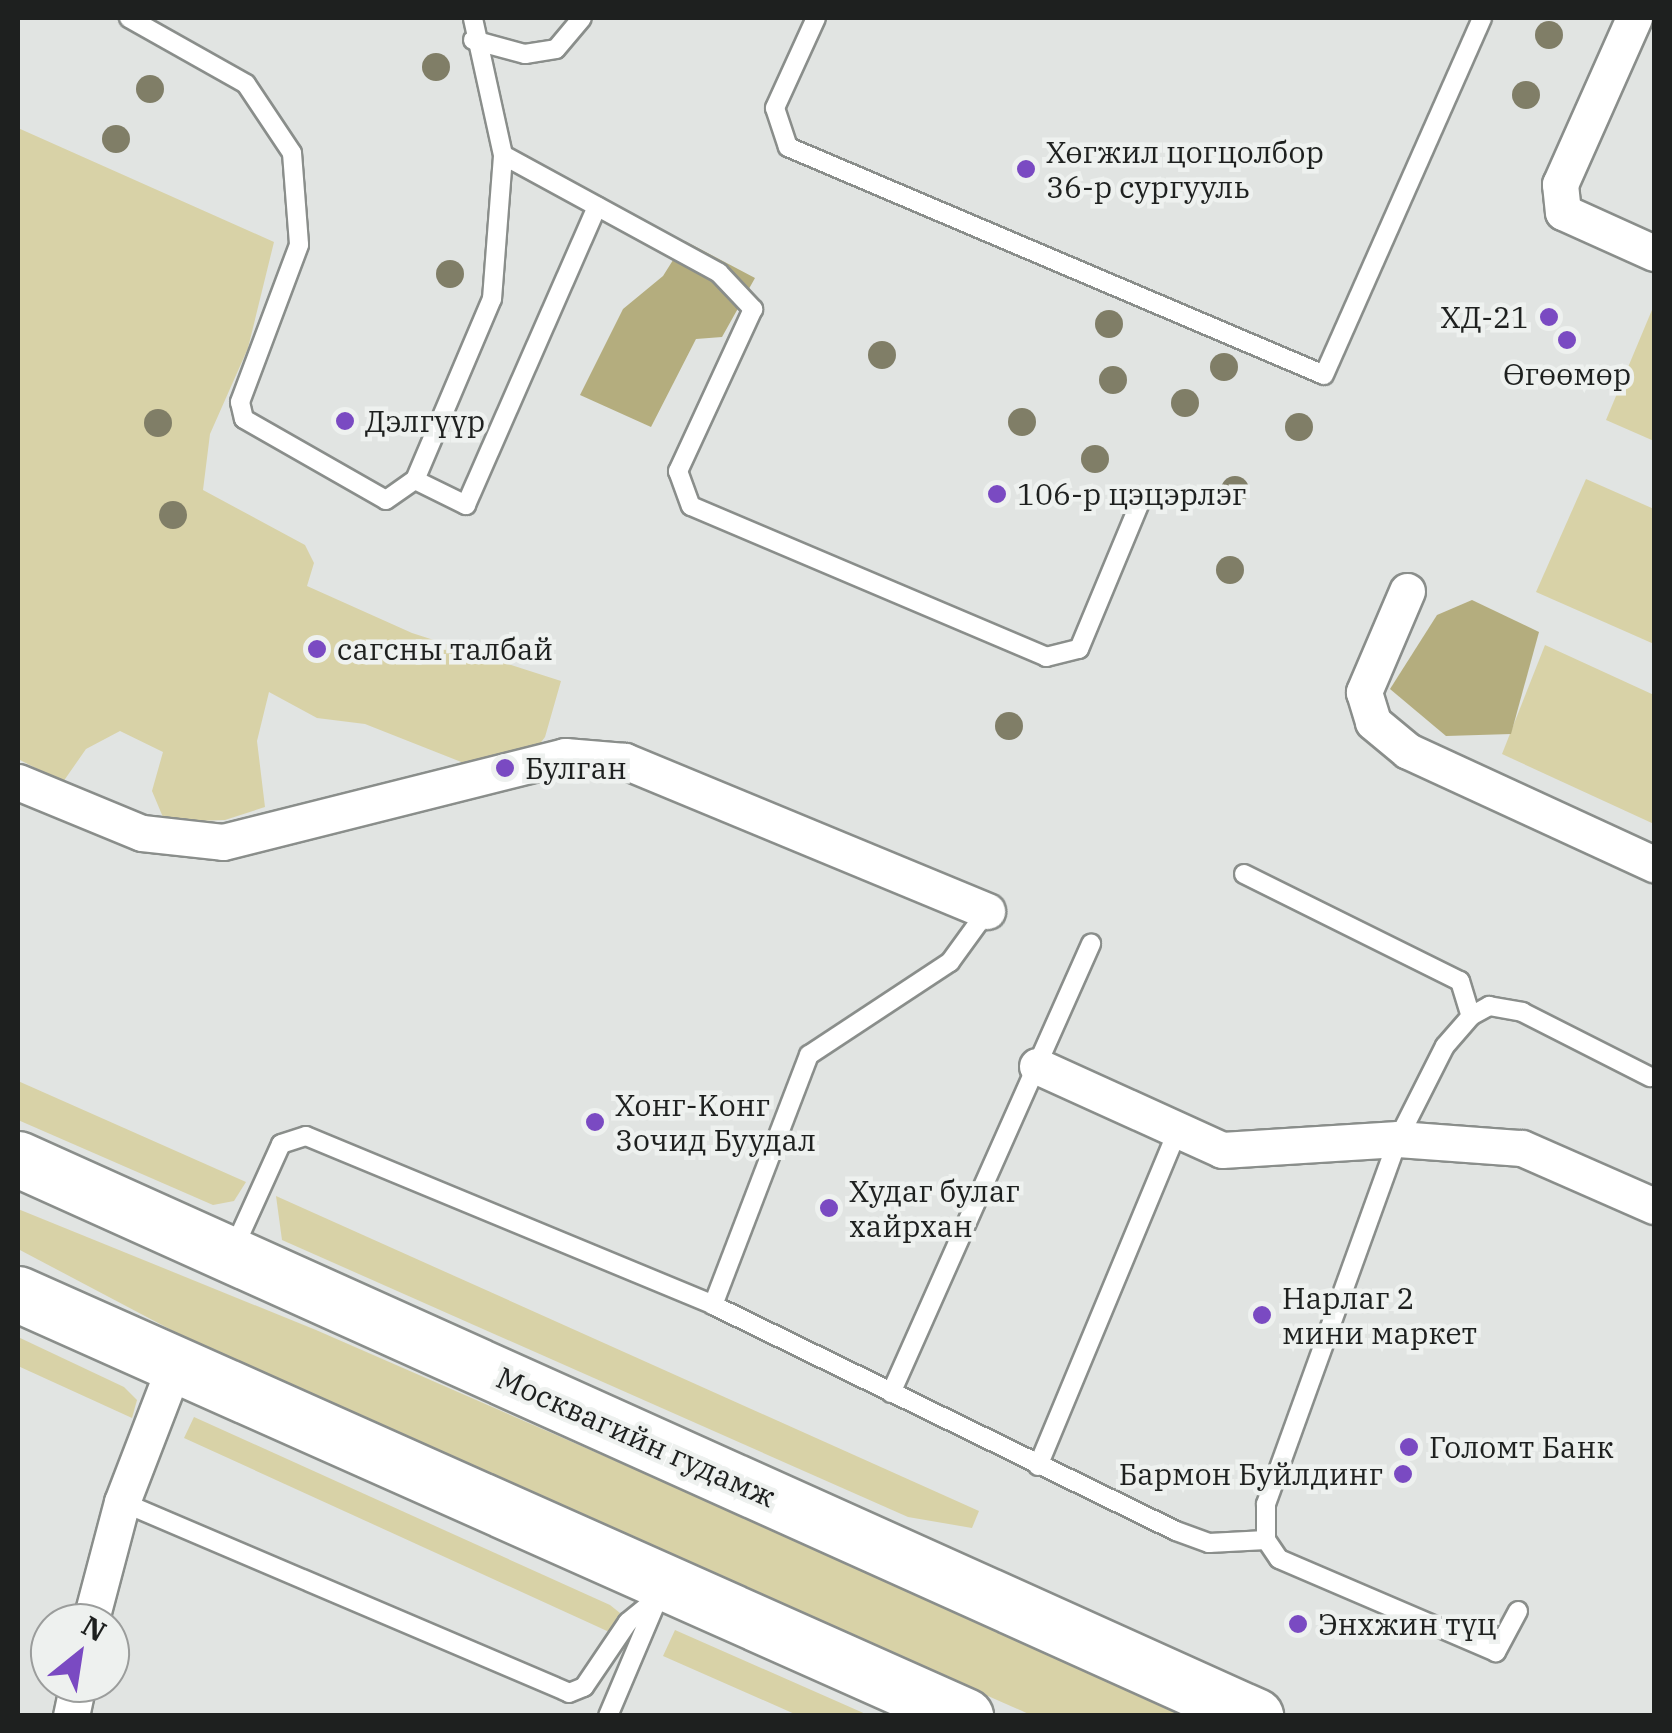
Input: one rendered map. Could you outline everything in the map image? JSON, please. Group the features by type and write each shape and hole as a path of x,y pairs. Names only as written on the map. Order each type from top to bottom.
{"highway":[{"name":"Москвагийн гудамж","path":"18,1159 1256,1716"},
{"path":"18,1294 662,1590 939,1710"}],"street":[{"path":"1634,18 1560,184 1564,212 1654,253"},
{"path":"1406,591 1364,692 1372,722 1408,750 1654,864"},
{"path":"18,782 142,833 223,842 565,756 625,761 987,911"},
{"path":"1037,1066 1222,1150 1398,1139 1522,1148 1654,1206"},
{"path":"95,1603 122,1502 175,1365"}],"lane":[{"path":"129,18 246,84 292,152 299,244 240,402 244,418 366,495 386,500 415,480 492,299 503,155 473,40 473,18"},
{"path":"473,40 525,54 556,49 582,18"},
{"path":"816,18 775,108 788,147 1324,375 1482,18"},
{"path":"503,155 719,273 753,309 678,471 691,506 1046,657 1079,649 1142,498"},
{"path":"415,480 466,505 597,206"},
{"path":"1244,874 1460,981 1471,1016"},
{"path":"713,1305 809,1055 950,962 987,911"},
{"path":"891,1393 1091,944"},
{"path":"1518,1610 1496,1652 1279,1558 1266,1540 1266,1504 1398,1139 1445,1046 1471,1016 1489,1006 1522,1012 1650,1077"},
{"path":"1038,1466 1178,1130"},
{"path":"231,1255 293,1134 713,1305 1038,1466 1208,1543 1266,1540"},
{"path":"122,1502 568,1693 584,1687 628,1622 662,1590"},
{"path":"608,1716 662,1590"}],"shaded area":[{"path":"18,128 274,242 248,348 210,434 203,490 305,545 314,563 307,586 412,633 561,681 545,737 523,766 479,769 365,724 317,718 269,692 257,741 265,807 225,820 165,822 152,791 163,752 120,731 86,749 63,782 18,759"},
{"path":"685,241 755,278 722,337 696,339 651,427 580,395 623,309 663,276"},
{"path":"1654,305 1654,441 1606,420"},
{"path":"1586,479 1654,509 1654,644 1536,592"},
{"path":"1472,600 1539,632 1511,734 1446,736 1390,689 1437,615"},
{"path":"1545,645 1654,695 1654,824 1502,754"},
{"path":"18,1081 246,1182 234,1201 213,1205 18,1120"},
{"path":"276,1196 979,1511 972,1528 908,1517 282,1240"},
{"path":"18,1209 316,1330 1197,1715 1031,1715 232,1362 18,1249"},
{"path":"18,1337 124,1387 137,1400 132,1418 18,1366"},
{"path":"194,1417 610,1605 620,1613 618,1636 184,1438"},
{"path":"675,1630 868,1715 797,1715 663,1656"}],"place":[{"name":"Хөгжил цогцолбор 36-р сургууль","path":"1026,169"},
{"name":"ХД-21","path":"1549,317"},
{"name":"Өгөөмөр","path":"1567,340"},
{"name":"Дэлгүүр","path":"345,421"},
{"name":"106-р цэцэрлэг","path":"997,494"},
{"name":"сагсны талбай","path":"317,649"},
{"name":"Булган","path":"505,768"},
{"name":"Хонг-Kонг 3очид Буудал","path":"595,1122"},
{"name":"Худаг булаг хайрхан","path":"829,1208"},
{"name":"Нарлаг 2 мини маркет","path":"1262,1315"},
{"name":"Голомт Банк","path":"1409,1447"},
{"name":"Бармон Буйлдинг","path":"1403,1474"},
{"name":"Энхжин түц","path":"1298,1624"}]}
